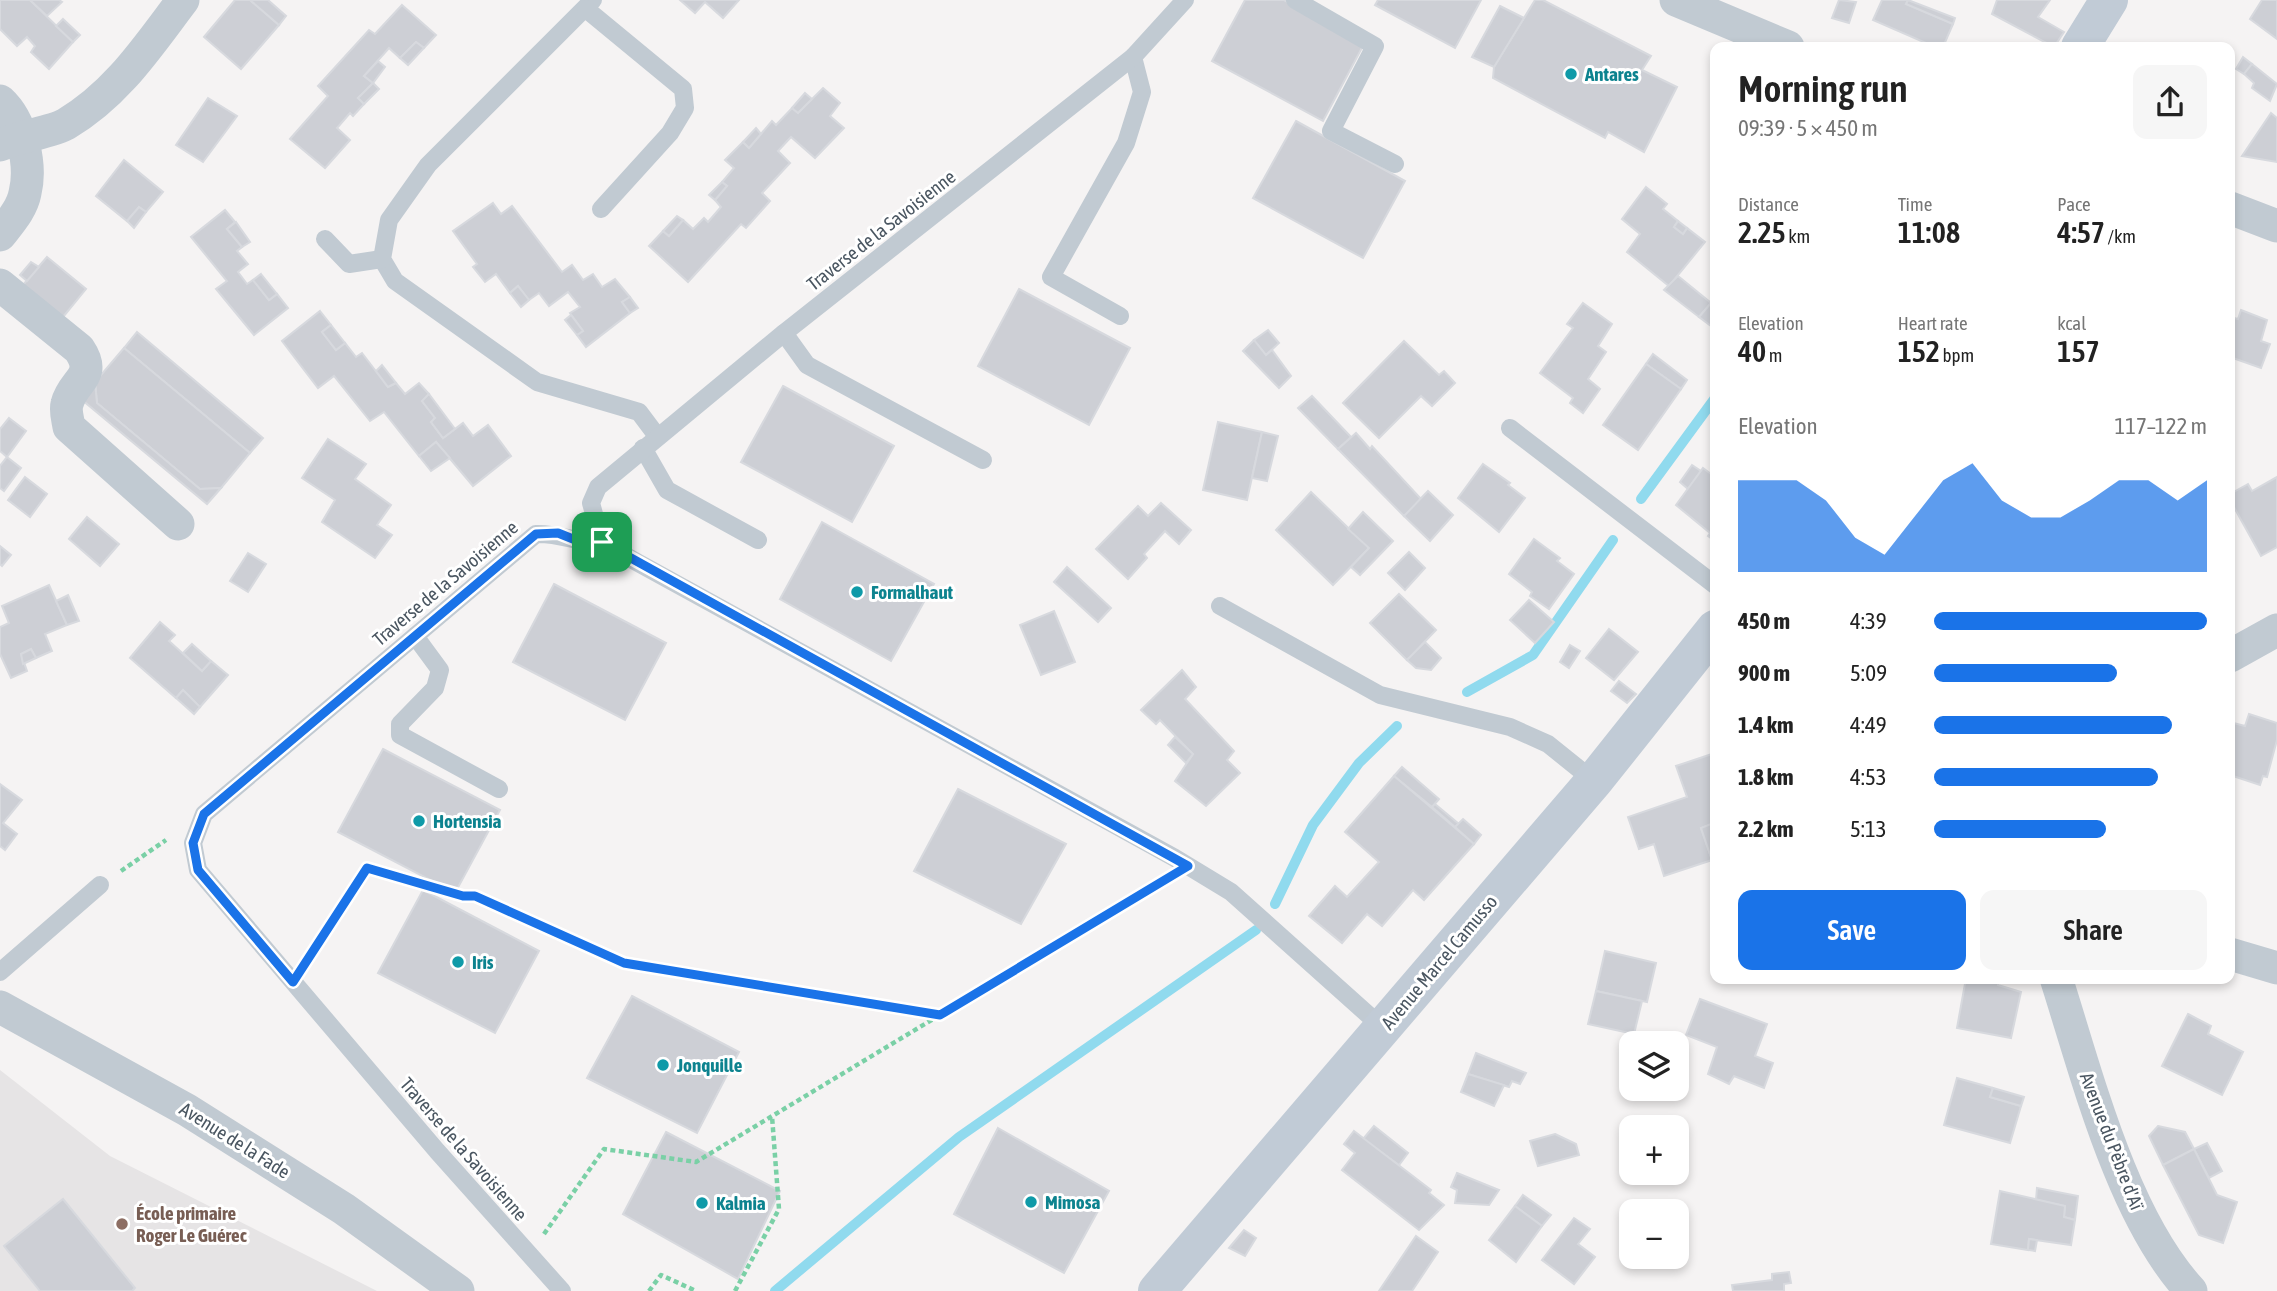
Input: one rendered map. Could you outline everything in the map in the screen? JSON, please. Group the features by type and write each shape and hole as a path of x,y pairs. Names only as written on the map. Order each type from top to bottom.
{"street":[{"path":"11,140 64,126 114,90 183,0"},
{"path":"1676,0 1776,42"},
{"path":"2083,42 2109,0"},
{"path":"0,101 11,140 26,170 25,193 16,215 0,235"},
{"path":"2235,210 2277,226"},
{"path":"0,285 79,349 86,360 86,373 67,403 69,427 178,524"},
{"path":"2235,653 2277,630"},
{"name":"Avenue Marcel Camusso","path":"1157,1291 1594,781 1710,635"},
{"path":"2235,955 2277,968"},
{"name":"Avenue du Pèbre d'Aï","path":"2058,984 2119,1165 2138,1212 2155,1245 2191,1291"},
{"name":"Avenue de la Fade","path":"0,1007 187,1110 344,1209 458,1291"}],"lane":[{"name":"Traverse de la Savoisienne","path":"562,1291 198,870 193,843 204,814 536,534 558,533 583,543 602,542 591,503 597,487 784,333 1133,57 1185,0"},
{"path":"1295,0 1375,46 1331,131 1395,164"},
{"path":"601,209 670,133 685,108 683,89 589,4 428,165 389,220 383,259 395,281 537,382 639,412 657,436"},
{"path":"1120,316 1051,277 1126,143 1142,92 1133,57"},
{"path":"325,239 349,264 383,259"},
{"path":"784,333 807,365 983,460"},
{"path":"1510,428 1710,581"},
{"path":"643,449 667,490 758,540"},
{"path":"602,542 1231,892 1382,1028"},
{"path":"1220,606 1380,695 1510,727 1548,744 1594,781"},
{"path":"415,636 440,670 435,688 400,724 400,735 499,789"},
{"path":"0,972 100,885"}],"path":[{"path":"100,885 204,814"},
{"path":"529,1254 604,1149 696,1161 1188,866"},
{"path":"293,982 367,868 463,896 475,896 624,963 940,1015"},
{"path":"736,1291 779,1209 772,1116"},
{"path":"649,1291 661,1275 696,1291"}],"shaded area":[{"name":"École primaire Roger Le Guérec","path":"0,1070 110,1156 377,1291 0,1291"}],"building":[{"path":"0,0 30,0 73,42 49,69 31,52 35,46 27,37 17,46 0,29"},
{"path":"30,0 59,0 62,2 47,16"},
{"path":"235,0 250,0 279,25 241,69 204,37"},
{"path":"250,0 268,0 286,16 279,25"},
{"path":"680,0 739,0 723,18 705,2 695,13"},
{"path":"1245,0 1284,0 1364,44 1323,121 1212,61"},
{"path":"1378,0 1481,0 1455,48 1375,5"},
{"name":"Antares","path":"1535,0 1543,0 1651,56 1642,70 1677,87 1644,152 1608,132 1605,138 1493,78 1494,67"},
{"path":"1839,0 1856,2 1849,23 1832,18"},
{"path":"1882,0 1908,0 1906,4 1953,24 1945,42 1924,42 1873,20"},
{"path":"1908,0 1955,18 1953,24 1906,4"},
{"path":"1997,0 2050,0 2038,17 2064,32 2057,42 2045,42 1992,14"},
{"path":"2262,0 2277,0 2277,39 2250,19"},
{"path":"402,5 436,35 424,48 416,42 400,58 389,48 364,76 373,83 358,98 364,104 353,116 350,113 337,128 350,140 325,168 290,139 328,96 318,86 369,30 375,34"},
{"path":"1500,6 1524,18 1494,67 1472,57"},
{"path":"63,19 80,35 73,42 56,26"},
{"path":"416,42 424,48 408,65 400,58"},
{"path":"2243,57 2252,64 2244,74 2236,69"},
{"path":"378,61 385,67 373,83 364,76"},
{"path":"2252,64 2277,84 2270,101 2252,88 2254,83 2244,74"},
{"path":"373,83 379,89 364,104 358,98"},
{"path":"823,88 840,103 830,116 844,128 815,158 791,137 778,151 790,163 762,193 770,201 746,228 741,224 688,282 649,246 663,231 669,236 683,220 693,229 704,218 708,222 721,207 715,200 727,186 722,182 734,168 725,160 743,142 749,148 772,121 776,125 792,108 798,113"},
{"path":"805,93 812,99 798,113 792,108"},
{"path":"208,98 237,116 203,162 176,145"},
{"path":"2271,113 2277,118 2277,162 2242,156"},
{"path":"1296,121 1405,181 1363,258 1253,198"},
{"path":"756,128 761,134 749,148 743,142"},
{"path":"124,160 163,192 146,212 139,207 127,221 96,196"},
{"path":"722,182 727,186 715,200 709,195"},
{"path":"1646,187 1667,204 1663,209 1678,221 1674,227 1683,234 1687,228 1705,242 1669,286 1627,252 1640,234 1622,219"},
{"path":"493,203 501,214 512,206 562,272 572,265 583,280 593,274 602,287 615,279 630,297 622,302 630,313 586,347 577,335 583,331 570,313 580,307 568,292 549,306 539,293 529,300 518,286 510,293 496,274 485,282 473,267 477,264 453,231"},
{"path":"139,207 146,212 134,228 127,221"},
{"path":"225,210 235,222 227,229 242,247 237,251 248,264 238,272 247,284 253,280 269,300 277,294 288,308 254,335 216,289 227,281 191,237"},
{"path":"677,216 683,220 669,236 663,231"},
{"path":"1678,221 1687,228 1683,234 1674,227"},
{"path":"236,222 250,242 242,247 227,229"},
{"path":"47,257 86,289 63,317 22,286"},
{"path":"31,262 39,267 27,281 20,275"},
{"path":"261,274 277,294 269,300 253,280"},
{"path":"1678,276 1710,304 1699,317 1664,290"},
{"path":"518,286 529,300 521,307 510,293"},
{"path":"1019,289 1130,348 1089,425 978,366"},
{"path":"630,297 638,308 630,313 622,302"},
{"path":"1583,303 1612,324 1598,346 1606,352 1588,379 1600,389 1583,413 1570,403 1573,398 1540,373 1573,328 1567,324"},
{"path":"1710,304 1710,325 1699,317"},
{"path":"2241,310 2267,320 2261,341 2270,344 2261,368 2235,359 2235,318 2238,319"},
{"path":"320,311 331,325 322,332 336,350 345,343 356,357 362,353 388,387 396,383 405,394 419,383 429,394 422,401 435,418 431,422 443,438 463,423 473,436 488,425 511,456 473,486 436,442 419,456 384,412 370,421 334,376 318,388 282,341"},
{"path":"571,315 583,331 577,335 565,320"},
{"path":"331,325 345,343 336,350 322,332"},
{"path":"1268,330 1279,343 1266,355 1254,340"},
{"path":"137,332 263,438 250,453 124,348"},
{"path":"1254,340 1266,355 1272,350 1291,376 1279,388 1243,351"},
{"path":"1404,341 1439,375 1444,371 1455,383 1432,406 1421,396 1379,438 1343,403"},
{"path":"124,348 250,453 221,488 200,489 97,403 95,382"},
{"path":"1653,354 1687,380 1681,389 1646,364"},
{"path":"1646,364 1681,389 1638,450 1603,425"},
{"path":"382,365 396,383 388,387 376,371"},
{"path":"95,382 97,403 200,489 221,488 207,504 81,399"},
{"path":"783,386 894,446 852,522 741,462"},
{"path":"429,394 455,429 443,438 431,422 435,418 422,401"},
{"path":"1312,396 1351,437 1338,449 1298,408"},
{"path":"9,418 26,431 7,457 0,451 0,429"},
{"path":"1218,422 1262,432 1247,500 1203,490"},
{"path":"1262,432 1278,436 1267,481 1252,478"},
{"path":"1356,433 1370,449 1372,446 1421,499 1404,516 1338,449"},
{"path":"328,439 366,464 355,479 391,505 377,525 392,535 375,558 322,522 335,500 302,478"},
{"path":"436,442 450,458 431,471 419,456"},
{"path":"7,457 21,468 4,491 0,488 0,466"},
{"path":"1483,464 1510,483 1508,485 1525,498 1499,532 1458,498"},
{"path":"1692,465 1701,471 1688,489 1680,482"},
{"path":"1703,468 1710,473 1710,533 1676,505"},
{"path":"25,477 47,494 30,517 8,500"},
{"path":"2277,477 2277,547 2261,556 2235,509 2235,491 2248,484 2252,491"},
{"path":"1428,491 1453,515 1430,541 1404,516"},
{"path":"1311,492 1369,548 1333,585 1276,530"},
{"path":"1161,503 1191,530 1179,544 1165,531 1144,554 1147,558 1128,579 1096,549 1138,506 1148,516"},
{"path":"1363,512 1393,541 1360,575 1351,567 1369,548 1348,529"},
{"path":"87,517 119,544 100,566 69,539"},
{"name":"Formalhaut","path":"822,522 934,584 891,661 780,599"},
{"path":"1534,539 1560,558 1557,561 1574,574 1549,609 1530,596 1532,592 1509,574"},
{"path":"0,546 11,555 2,566 0,564"},
{"path":"1409,552 1425,568 1405,590 1388,573"},
{"path":"248,553 266,564 248,592 230,581"},
{"path":"1067,567 1111,608 1098,622 1054,582"},
{"path":"554,584 666,643 625,720 513,662"},
{"path":"49,585 67,625 45,634 52,651 36,658 31,649 21,654 27,671 11,678 0,654 0,627 9,623 2,606"},
{"path":"1399,594 1436,630 1407,660 1370,623"},
{"path":"68,595 79,621 67,625 56,601"},
{"path":"1529,600 1554,622 1535,643 1510,620"},
{"path":"1054,611 1075,662 1041,675 1020,625"},
{"path":"160,622 175,635 169,641 202,671 211,661 228,675 200,707 183,690 176,698 130,658"},
{"path":"1609,629 1638,652 1614,680 1586,658"},
{"path":"1425,642 1441,658 1431,670 1416,668 1407,660"},
{"path":"192,644 211,661 202,671 183,653"},
{"path":"1570,645 1580,651 1569,668 1560,662"},
{"path":"31,649 36,658 23,664 21,654"},
{"path":"1182,670 1196,687 1185,699 1234,751 1227,760 1240,773 1206,806 1175,781 1193,754 1160,720 1156,724 1141,710"},
{"path":"1619,681 1636,694 1627,703 1611,691"},
{"path":"183,690 200,707 194,714 176,698"},
{"path":"2249,714 2277,723 2277,740 2267,777 2263,776 2260,785 2235,777 2235,723 2245,726"},
{"path":"1175,737 1193,754 1186,763 1168,745"},
{"name":"Hortensia","path":"383,749 500,810 455,893 338,832"},
{"path":"1710,755 1710,825 1701,828 1710,861 1664,876 1654,844 1639,849 1628,817 1687,797 1676,766"},
{"path":"1402,767 1439,799 1432,807 1394,776"},
{"path":"1394,776 1474,844 1424,900 1413,890 1382,926 1367,914 1342,943 1309,916 1335,886 1347,897 1379,862 1345,832"},
{"path":"0,784 22,800 3,823 17,834 5,850 0,846"},
{"path":"958,789 1066,844 1021,924 914,871"},
{"path":"1435,804 1459,824 1455,827 1432,807"},
{"path":"1463,819 1481,835 1474,844 1455,827"},
{"path":"1710,824 1710,854 1701,828"},
{"name":"Iris","path":"423,890 539,951 495,1033 378,973"},
{"path":"1605,951 1656,963 1647,1002 1596,991"},
{"path":"1965,984 1998,984 2021,992 2011,1038 1957,1028"},
{"path":"1596,991 1642,1001 1635,1031 1620,1031 1588,1024"},
{"name":"Jonquille","path":"632,996 739,1052 697,1133 587,1078"},
{"path":"1700,999 1767,1024 1755,1056 1773,1063 1764,1088 1734,1076 1729,1084 1708,1074 1717,1047 1689,1036 1688,1031"},
{"path":"2188,1014 2211,1026 2208,1034 2243,1052 2222,1095 2162,1066"},
{"path":"1476,1053 1526,1073 1520,1084 1512,1081 1509,1087 1468,1074"},
{"path":"1468,1074 1504,1085 1494,1106 1461,1092"},
{"path":"1957,1078 1993,1088 1990,1097 2021,1106 2010,1143 1944,1125"},
{"path":"1993,1088 2024,1097 2021,1106 1990,1097"},
{"path":"1374,1126 1408,1153 1399,1165 1363,1139"},
{"path":"2158,1126 2185,1132 2194,1149 2163,1165 2149,1136"},
{"name":"Mimosa","path":"998,1128 1109,1191 1064,1273 954,1214"},
{"path":"1354,1131 1431,1190 1429,1193 1444,1205 1419,1230 1342,1170 1355,1153 1344,1144"},
{"name":"Kalmia","path":"666,1132 780,1191 738,1279 623,1214"},
{"path":"1555,1134 1576,1144 1579,1155 1538,1166 1530,1141"},
{"path":"2207,1143 2222,1171 2209,1178 2194,1149"},
{"path":"2194,1149 2217,1195 2237,1202 2223,1243 2199,1235 2163,1165"},
{"path":"1457,1173 1499,1190 1489,1205 1455,1203 1457,1190 1451,1187"},
{"path":"2037,1188 2078,1196 2075,1220 2064,1217 2065,1206 2036,1200"},
{"path":"2000,1191 2065,1206 2064,1217 2075,1220 2071,1245 2029,1239 2028,1250 1991,1244"},
{"path":"1523,1195 1551,1215 1542,1226 1515,1206"},
{"path":"63,1199 135,1288 132,1291 40,1291 4,1246"},
{"path":"1515,1206 1542,1226 1516,1262 1489,1240"},
{"path":"1574,1218 1590,1229 1578,1244 1595,1257 1574,1284 1542,1260"},
{"path":"1244,1230 1256,1238 1245,1256 1229,1248"},
{"path":"1416,1236 1438,1252 1412,1291 1379,1291"},
{"path":"2029,1239 2037,1240 2035,1251 2028,1250"},
{"path":"1789,1272 1791,1283 1784,1284 1784,1291 1733,1291 1732,1285 1772,1280 1772,1274"}],"waterway":[{"path":"1641,499 1710,405"},
{"path":"1467,692 1533,655 1613,540"},
{"path":"1275,904 1313,825 1359,763 1397,726"},
{"path":"775,1291 959,1137 1256,930"}],"place":[{"name":"Antares","path":"1571,74"},
{"name":"Formalhaut","path":"857,592"},
{"name":"Hortensia","path":"419,821"},
{"name":"Iris","path":"458,962"},
{"name":"Jonquille","path":"663,1065"},
{"name":"Mimosa","path":"1031,1202"},
{"name":"Kalmia","path":"702,1203"},
{"name":"École primaire Roger Le Guérec","path":"122,1224"}],"route":[{"path":"558,533 583,543 602,542 1188,866 940,1015 624,963 475,896 463,896 367,868 293,982 198,870 193,843 204,814 536,534 558,533"}]}
